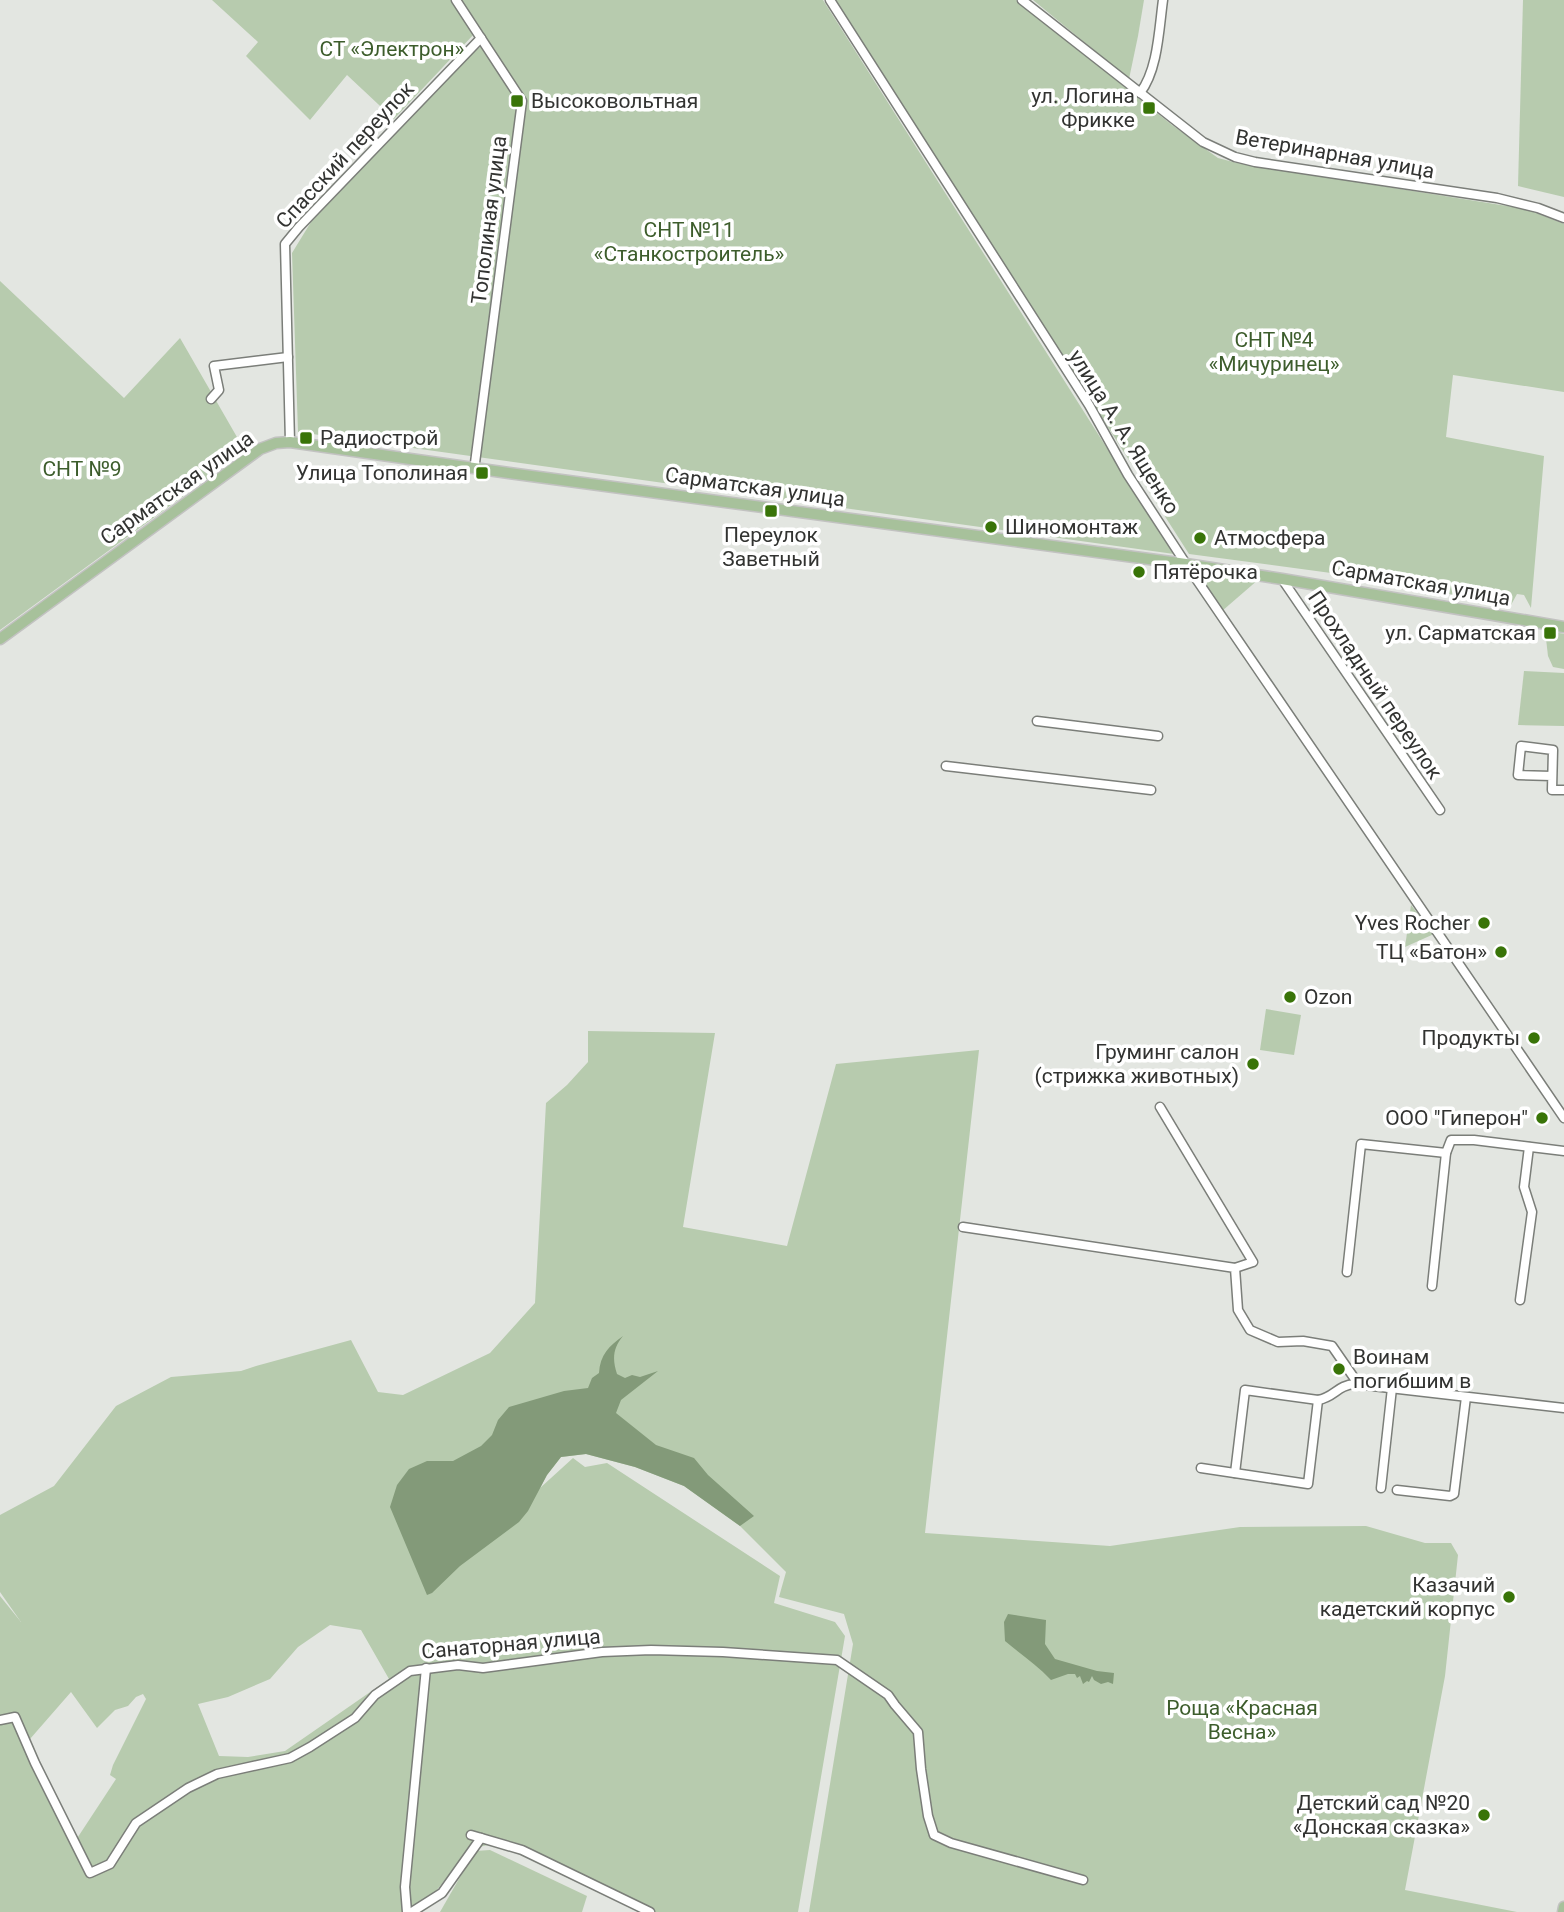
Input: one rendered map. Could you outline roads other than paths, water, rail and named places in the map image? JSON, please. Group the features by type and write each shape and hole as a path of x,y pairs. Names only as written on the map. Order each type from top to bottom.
{"main road":[{"name":"Сарматская улица","path":"0,639 260,449 276,443 290,442 1185,564 1564,627"}],"street":[{"name":"Тополиная улица","path":"456,0 522,101 475,463"},
{"name":"улица А. А. Ященко","path":"830,0 1089,405 1128,475 1185,564 1564,1118"},
{"name":"Ветеринарная улица","path":"1022,0 1203,142 1235,157 1497,198 1538,208 1564,218"},
{"path":"1140,93 1148,83 1153,63 1163,0"},
{"name":"Спасский переулок","path":"290,442 285,244 481,38"},
{"path":"211,399 219,390 214,366 288,357"},
{"name":"Прохладный переулок","path":"1282,579 1440,810"},
{"path":"1037,721 1158,736"},
{"path":"1552,776 1518,775 1521,746 1553,750 1552,790 1564,790"},
{"path":"946,766 1150,789"},
{"path":"963,1227 1235,1268 1253,1262 1160,1107"},
{"path":"1432,1286 1446,1153 1451,1140 1474,1140 1564,1152"},
{"path":"1347,1272 1361,1144 1446,1153"},
{"path":"1520,1300 1532,1212 1524,1187 1530,1147"},
{"path":"1235,1268 1238,1310 1250,1330 1278,1342 1303,1341 1332,1346 1359,1385"},
{"path":"1235,1473 1245,1390 1318,1400 1328,1398 1345,1385 1359,1385 1564,1408"},
{"path":"1381,1488 1392,1388"},
{"path":"1397,1490 1454,1494 1466,1397"},
{"path":"1201,1468 1308,1484 1318,1400"},
{"name":"Санаторная улица","path":"0,1720 15,1717 90,1873 110,1864 136,1823 188,1788 217,1774 290,1758 355,1718 375,1695 410,1671 458,1665 483,1668 602,1653 651,1650 837,1660 888,1695 918,1732 922,1780 934,1835 951,1843 1083,1880"},
{"path":"426,1668 405,1887 410,1912 442,1893 481,1838"},
{"path":"471,1835 522,1850 650,1912"}],"place":[{"name":"Высоковольтная","path":"517,101"},
{"name":"ул. Логина Фрикке","path":"1149,108"},
{"name":"Радиострой","path":"306,438"},
{"name":"Улица Тополиная","path":"482,473"},
{"name":"Переулок Заветный","path":"771,511"},
{"name":"Шиномонтаж","path":"991,527"},
{"name":"Атмосфера","path":"1200,538"},
{"name":"Пятёрочка","path":"1139,572"},
{"name":"ул. Сарматская","path":"1550,633"},
{"name":"Yves Rocher","path":"1484,923"},
{"name":"ТЦ «Батон»","path":"1501,952"},
{"name":"Ozon","path":"1290,997"},
{"name":"Продукты","path":"1534,1038"},
{"name":"Груминг салон (стрижка животных)","path":"1253,1064"},
{"name":"ООО \"Гиперон\"","path":"1542,1118"},
{"name":"Воинам погибшим в","path":"1339,1369"},
{"name":"Казачий кадетский корпус","path":"1509,1597"},
{"name":"Детский сад №20 «Донская сказка»","path":"1484,1815"}],"park label":[{"name":"СТ «Электрон»","path":"392,49"},
{"name":"СНТ №11 «Станкостроитель»","path":"689,242"},
{"name":"СНТ №4 «Мичуринец»","path":"1274,352"},
{"name":"СНТ №9","path":"82,469"},
{"name":"Роща «Красная Весна»","path":"1242,1720"}]}
